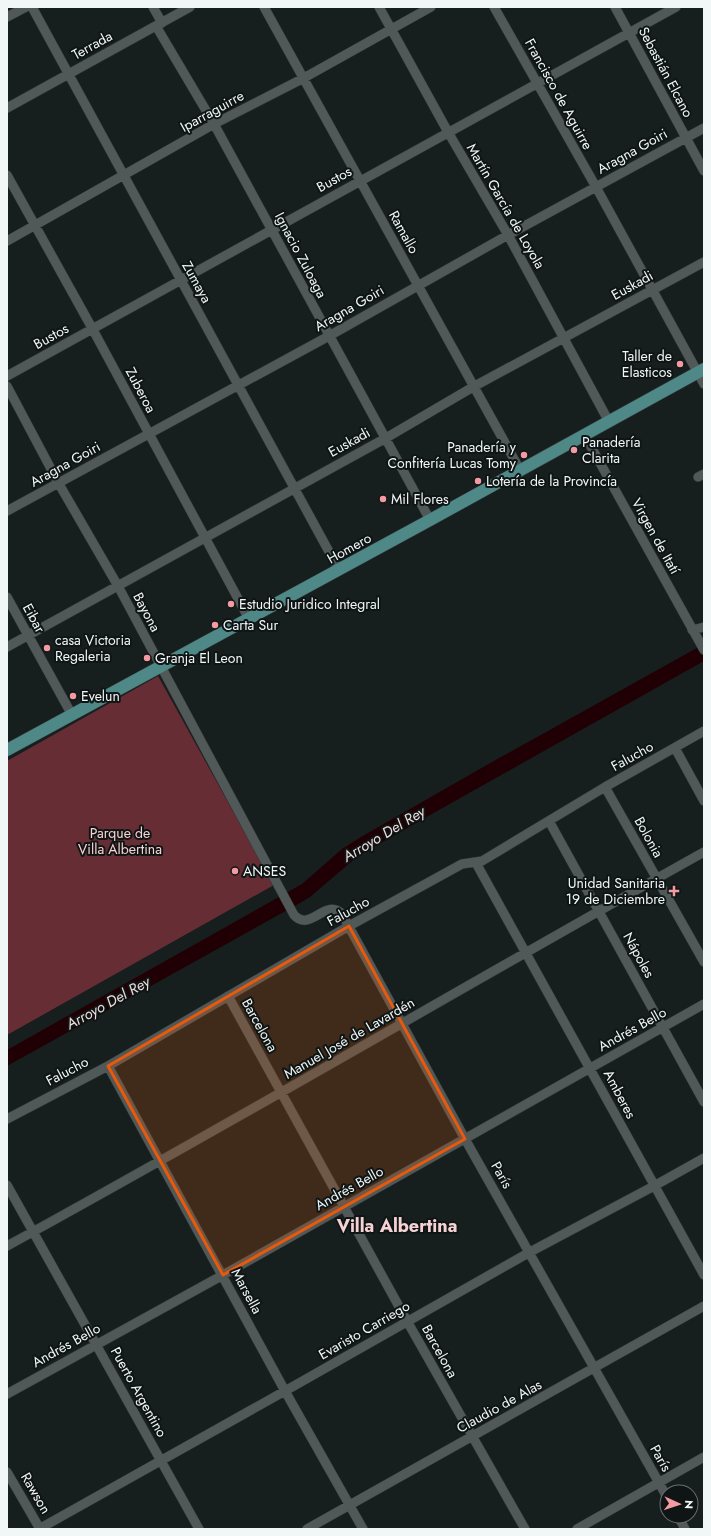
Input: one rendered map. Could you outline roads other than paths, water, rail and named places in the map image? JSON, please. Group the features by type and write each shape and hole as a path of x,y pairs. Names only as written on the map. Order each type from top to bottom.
{"main road":[{"name":"Homero","path":"7,750 339,570 608,420 701,370"}],"street":[{"path":"7,17 26,7"},
{"name":"Zumaya","path":"32,7 67,74 180,281 239,385 339,570"},
{"name":"Ignacio Zuloaga","path":"153,7 159,24 430,520"},
{"name":"Terrada","path":"7,108 190,7"},
{"name":"Ramallo","path":"264,7 520,470"},
{"name":"Martín García de Loyola","path":"379,7 448,132 508,235 608,420"},
{"name":"Iparraguirre","path":"7,241 214,124 302,78 431,7"},
{"name":"Francisco de Aguirre","path":"494,7 596,187 652,290 701,370 704,384"},
{"name":"Sebastián Elcano","path":"615,7 704,171"},
{"name":"Bustos","path":"7,376 676,7"},
{"name":"Aragna Goiri","path":"7,511 60,484 704,128"},
{"name":"Zuberoa","path":"7,174 249,619"},
{"name":"Euskadi","path":"7,647 386,438 474,387 704,262"},
{"name":"Bayona","path":"7,386 60,484 118,586 160,668 294,915"},
{"name":"Virgen de Itatí","path":"584,434 704,650"},
{"name":"Eibar","path":"7,597 72,715"},
{"path":"694,634 704,627"},
{"name":"Falucho","path":"7,1119 108,1066 349,926 462,864 476,863 704,731"},
{"path":"675,748 704,801"},
{"name":"Bolonia","path":"605,787 704,962"},
{"name":"Nápoles","path":"549,821 704,1102"},
{"name":"Manuel José de Lavardén","path":"7,1246 282,1093 599,910 704,852"},
{"name":"Amberes","path":"476,863 704,1275"},
{"name":"París","path":"294,915 299,920 303,921 329,909 334,909 342,914 465,1139 659,1482"},
{"name":"Barcelona","path":"228,996 407,1321 525,1529"},
{"name":"Andrés Bello","path":"7,1394 223,1275 704,1004"},
{"name":"Marsella","path":"108,1066 285,1391 363,1529"},
{"name":"Evaristo Carriego","path":"39,1529 530,1252 704,1158"},
{"name":"Puerto Argentino","path":"7,1185 199,1529"},
{"name":"Claudio de Alas","path":"307,1529 704,1306"},
{"path":"577,1529 704,1457"},
{"name":"Rawson","path":"7,1472 39,1529"}],"water":[{"name":"Arroyo Del Rey","path":"704,644 704,661 358,856 310,897 300,903 7,1066 7,1050 302,884 342,849 361,837"}],"place":[{"name":"Taller de Elasticos","path":"680,364"},
{"name":"Panadería Clarita","path":"574,450"},
{"name":"Panadería y Confitería Lucas Tomy","path":"524,455"},
{"name":"Lotería de la Provincía","path":"478,481"},
{"name":"Mil Flores","path":"383,499"},
{"name":"Estudio Juridico Integral","path":"231,604"},
{"name":"Carta Sur","path":"215,625"},
{"name":"casa Victoria Regaleria","path":"47,648"},
{"name":"Granja El Leon","path":"147,658"},
{"name":"Evelun","path":"73,696"},
{"name":"ANSES","path":"235,871"},
{"name":"Unidad Sanitaria 19 de Diciembre","path":"674,891"}],"district":[{"name":"Villa Albertina","path":"397,1226"}],"park label":[{"name":"Parque de Villa Albertina","path":"120,842"}]}
